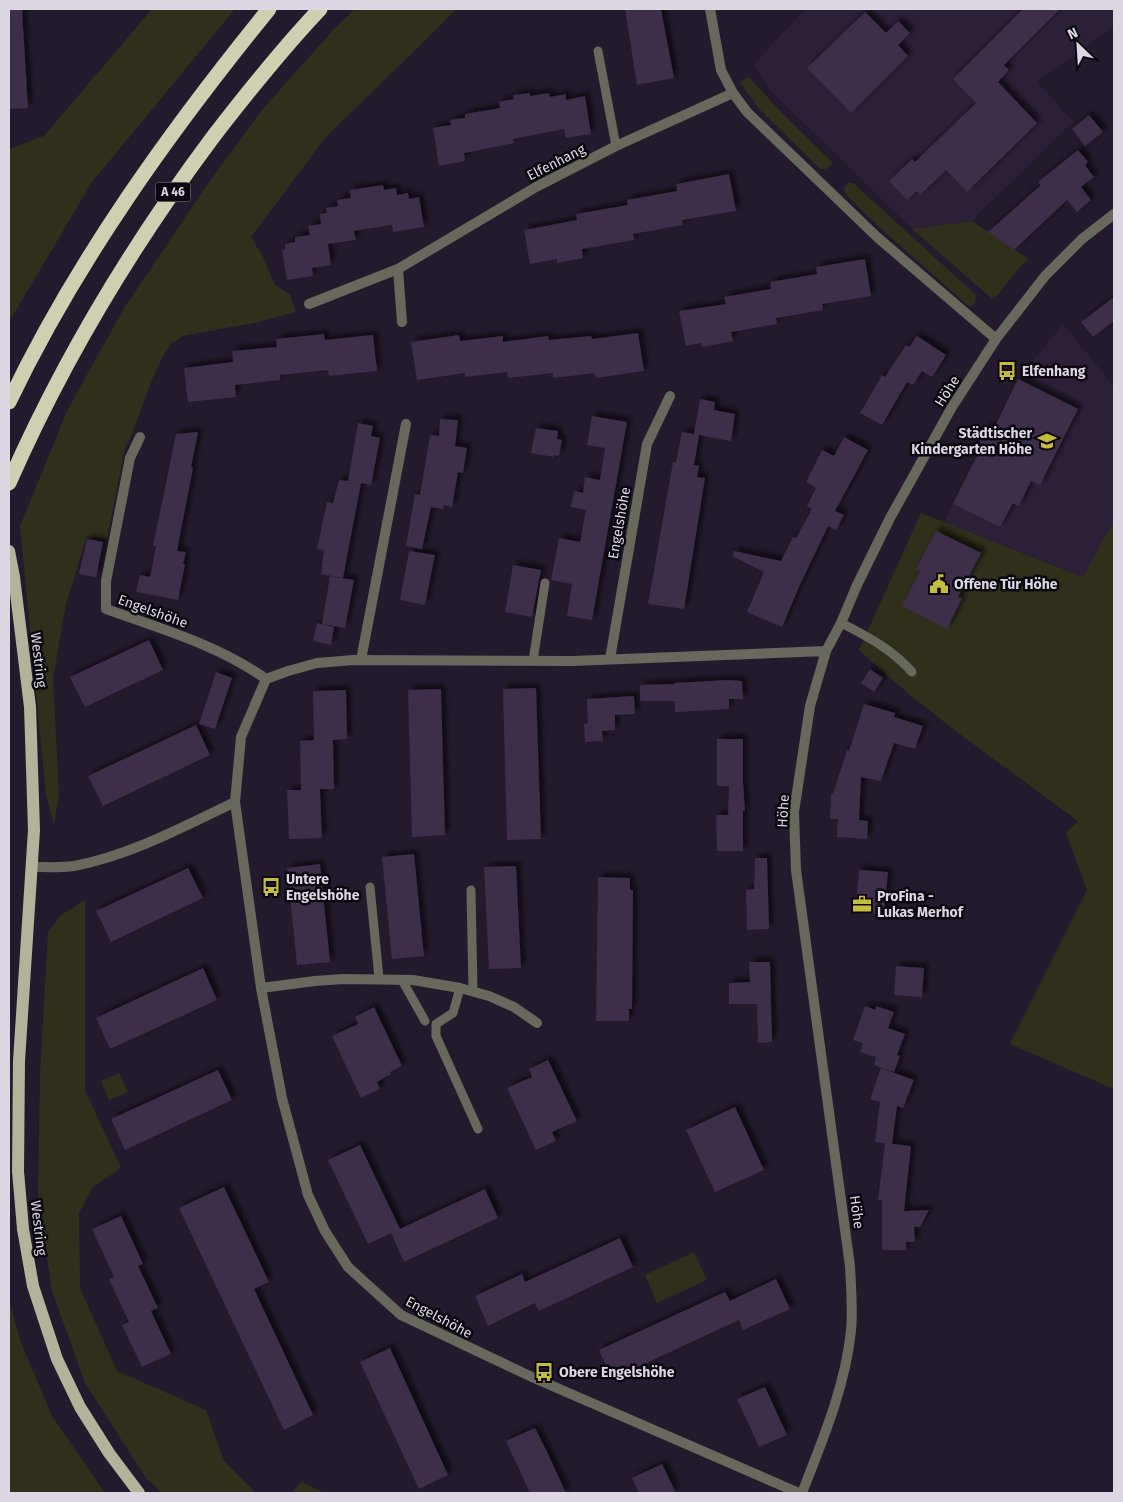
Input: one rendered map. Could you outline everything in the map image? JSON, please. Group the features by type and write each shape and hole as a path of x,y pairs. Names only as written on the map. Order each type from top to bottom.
{"highway":[{"name":"A 46","path":"9,402 47,330 112,222 153,160 211,80 269,9"},
{"name":"A 46","path":"9,483 51,394 137,244 179,183 242,100 320,9"}],"main road":[{"name":"Westring","path":"9,551 30,706 34,830 19,1061 18,1171 24,1238 33,1286 57,1359 80,1407 109,1453 139,1493"}],"street":[{"path":"710,9 721,70 733,93 747,112 877,237 996,339"},
{"name":"Elfenhang","path":"308,304 398,269 536,186 616,146 733,93"},
{"name":"Höhe","path":"800,1493 829,1424 842,1376 851,1331 850,1266 796,870 794,812 810,706 826,651 857,585 890,518 952,407 996,339 1045,276 1082,239 1114,214"},
{"path":"398,269 402,322"},
{"name":"Engelshöhe","path":"610,659 646,444 670,396"},
{"path":"361,660 406,424"},
{"name":"Engelshöhe","path":"140,437 130,458 106,581 106,609 202,643 242,662 266,679 241,737 235,802 261,988 282,1098 308,1194 325,1231 348,1267 400,1315 534,1378 800,1493"},
{"path":"266,679 317,663 361,660 533,662 826,651"},
{"path":"32,867 73,866 122,853 168,835 235,802"},
{"path":"261,988 315,981 379,978 402,980 473,991 514,1007 537,1022"}],"lane":[{"path":"598,51 616,146"},
{"path":"533,662 545,583"},
{"path":"841,622 869,637 903,661 912,672"},
{"path":"370,888 379,978"},
{"path":"471,890 473,991"},
{"path":"402,980 425,1021"},
{"path":"460,988 453,1013 436,1024 436,1036 478,1128"}],"shaded area":[{"path":"152,9 235,9 92,182 9,322 9,149 44,136"},
{"path":"355,9 457,9 325,138 251,237 263,257 275,285 290,295 296,312 254,323 183,336 171,344 163,356 125,448 107,539 87,536 66,604 53,678 59,794 54,825 46,795 20,526 67,411 123,310 200,195 261,111 334,29"},
{"path":"805,9 1114,9 1114,27 1037,82 1073,121 972,221 912,229 770,90 754,64"},
{"path":"749,77 778,109 833,163 826,169 820,169 759,109 740,82"},
{"path":"848,183 853,183 976,295 975,303 970,307 888,235 846,195 844,188"},
{"path":"972,221 1028,259 998,295 991,298 912,229"},
{"name":"Städtischer Kindergarten Höhe","path":"1063,324 1114,386 1114,520 1084,577 944,522 978,454 974,452 988,426 998,430 1004,418 1000,416 1018,379"},
{"path":"921,513 1083,577 1114,520 1114,1089 1010,1044 1087,890 1066,833 1078,821 911,696 859,650"},
{"path":"85,900 85,1090 121,1168 93,1187 79,1213 80,1288 117,1371 206,1410 224,1461 256,1493 162,1493 146,1478 85,1383 52,1291 38,1199 40,1075 48,932 60,916"},
{"path":"119,1073 128,1092 109,1100 101,1081"},
{"path":"694,1252 707,1280 657,1303 645,1275"},
{"path":"9,1299 20,1340 52,1416 105,1493 9,1493"},
{"path":"302,1482 325,1493 292,1493"}],"building":[{"path":"9,9 22,9 28,108 9,109"},
{"path":"625,9 661,9 674,78 637,85"},
{"path":"1023,9 1060,9 1004,65 1009,70 998,82 1037,123 967,192 946,170 920,195 917,191 907,200 889,181 912,159 915,162 976,103 953,79"},
{"path":"865,12 886,33 898,21 910,33 898,45 908,56 851,113 807,68"},
{"path":"530,93 530,96 549,93 550,97 566,94 566,100 585,96 591,134 566,138 564,129 513,139 514,143 464,153 465,161 439,166 433,128 451,125 450,120 465,118 465,114 500,108 499,102 514,99 513,95"},
{"path":"1089,115 1103,132 1085,146 1072,129"},
{"path":"1078,150 1088,162 1085,165 1094,177 1081,187 1091,200 1077,212 1067,200 1014,250 988,232 1041,185 1038,182"},
{"path":"729,174 736,211 682,220 683,225 633,234 634,240 582,249 583,258 557,263 557,259 530,264 524,230 577,220 576,214 628,205 627,200 677,191 676,184"},
{"path":"383,185 384,190 396,188 397,195 408,193 409,199 419,197 424,227 393,232 392,225 354,231 356,240 328,244 331,265 312,268 313,276 287,280 282,250 285,250 285,244 295,242 295,237 310,235 308,226 321,224 320,214 327,213 326,208 338,206 337,200 351,198 350,190"},
{"path":"865,259 871,296 822,304 823,310 776,318 777,324 731,332 733,341 702,347 701,343 686,346 679,311 726,304 724,297 771,289 770,282 817,274 816,267"},
{"path":"1114,297 1114,321 1093,337 1081,322"},
{"path":"638,333 644,371 596,378 595,373 553,378 553,373 508,378 507,372 465,377 465,373 417,380 411,342 459,335 460,341 503,336 503,342 548,336 549,340 591,336 592,339"},
{"path":"324,334 325,340 373,335 377,371 329,376 328,370 280,375 280,380 235,385 236,397 188,402 184,368 233,362 232,351 277,347 276,339"},
{"path":"917,336 946,355 932,377 922,371 913,385 907,382 882,425 860,413 882,375 885,377 906,345 909,347"},
{"path":"1018,379 1078,409 1040,485 1031,481 1019,506 1013,503 1000,527 953,504 978,454 974,452 988,426 994,428"},
{"path":"700,399 715,402 714,410 735,414 731,441 699,435 694,465 699,466 697,477 705,478 684,609 648,604 673,462 676,462 682,432 694,434"},
{"path":"592,416 627,422 592,620 567,616 572,584 551,580 559,538 580,542 586,510 571,507 574,491 583,493 585,477 600,480 605,448 587,445"},
{"path":"440,419 458,420 455,446 467,448 463,473 458,472 452,507 444,505 443,509 431,507 422,549 406,546 415,494 420,495 430,435 439,436"},
{"path":"358,423 373,426 371,436 380,438 371,485 361,483 343,578 321,574 324,550 317,549 327,502 333,503 339,480 348,481"},
{"path":"536,428 558,431 557,439 562,440 559,456 554,455 554,457 531,453"},
{"path":"198,432 177,551 186,552 178,600 136,592 140,575 150,577 156,546 153,546 176,434"},
{"path":"844,437 868,450 835,511 844,515 836,530 828,526 782,627 747,612 764,572 732,556 734,551 781,561 793,537 796,538 812,509 807,506 816,488 806,482 822,450 834,456"},
{"name":"Offene Tür Höhe","path":"936,531 981,553 958,597 962,598 947,629 902,606 920,571 916,569"},
{"path":"87,539 103,542 96,577 79,574"},
{"path":"409,551 435,555 425,605 400,600"},
{"path":"513,565 541,570 532,617 505,612"},
{"path":"330,576 354,580 345,628 322,624"},
{"path":"317,623 334,627 331,645 313,641"},
{"path":"149,640 163,670 85,707 70,677"},
{"path":"870,669 883,678 874,692 861,683"},
{"path":"216,672 232,678 215,729 199,724"},
{"path":"728,680 742,681 743,699 729,699 729,709 675,712 675,701 640,701 640,685"},
{"path":"536,688 541,839 507,840 503,689"},
{"path":"441,689 445,835 412,837 408,690"},
{"path":"346,690 347,739 333,740 334,789 320,789 322,838 289,839 287,790 301,790 300,741 314,740 313,691"},
{"path":"634,696 635,714 615,715 615,730 602,731 603,741 585,742 584,724 588,723 587,699"},
{"path":"864,704 895,713 894,717 923,726 915,749 894,743 881,781 861,777 859,820 868,821 867,839 837,837 838,819 830,819 831,794 833,794 847,750 849,751"},
{"path":"196,725 210,755 103,806 88,776"},
{"path":"717,739 743,739 745,811 743,811 743,851 717,851 716,815 728,815 729,786 717,786"},
{"path":"414,854 424,956 392,959 382,857"},
{"path":"755,858 767,858 769,929 747,930 746,890 754,889"},
{"path":"320,864 330,962 297,965 287,868"},
{"path":"516,866 521,968 489,969 484,867"},
{"path":"188,868 203,898 111,942 96,911"},
{"path":"859,870 888,872 884,915 855,912"},
{"path":"598,877 630,878 630,890 633,890 632,1009 629,1009 629,1021 596,1021"},
{"path":"749,962 770,962 772,1042 758,1043 757,1004 729,1004 729,983 750,982"},
{"path":"896,966 924,968 922,997 894,995"},
{"path":"203,968 217,1000 110,1049 96,1018"},
{"path":"865,1006 875,1010 876,1006 894,1012 888,1028 905,1034 897,1055 900,1056 894,1072 874,1065 876,1057 860,1052 863,1043 853,1040"},
{"path":"374,1007 402,1066 377,1082 380,1089 361,1098 332,1036 358,1024 355,1017"},
{"path":"548,1060 577,1121 552,1132 556,1141 536,1150 507,1088 532,1077 529,1069"},
{"path":"881,1068 914,1080 903,1108 897,1106 892,1144 875,1142 880,1102 870,1099"},
{"path":"218,1070 232,1100 125,1150 111,1119"},
{"path":"735,1107 764,1170 715,1192 686,1130"},
{"path":"885,1143 911,1146 904,1211 929,1210 920,1227 914,1227 915,1242 906,1242 906,1250 882,1250 882,1200 878,1200"},
{"path":"360,1145 400,1229 368,1244 328,1160"},
{"path":"224,1187 269,1282 254,1289 313,1415 284,1430 179,1208"},
{"path":"485,1189 498,1218 404,1262 391,1233"},
{"path":"121,1216 143,1264 138,1266 158,1308 151,1311 171,1354 142,1367 122,1325 129,1322 109,1279 114,1277 92,1229"},
{"path":"620,1238 633,1267 539,1311 535,1303 488,1326 475,1296 522,1274 525,1282"},
{"path":"776,1279 790,1309 743,1330 739,1320 612,1379 599,1350 725,1292 730,1301"},
{"path":"390,1348 448,1475 419,1489 360,1362"},
{"path":"765,1387 787,1435 759,1447 737,1399"},
{"path":"535,1428 566,1493 530,1493 506,1441"},
{"path":"662,1464 676,1493 639,1493 632,1478"}],"place":[{"name":"Elfenhang","path":"1007,371"},
{"name":"Städtischer Kindergarten Höhe","path":"1047,441"},
{"name":"Offene Tür Höhe","path":"939,584"},
{"name":"Untere Engelshöhe","path":"271,887"},
{"name":"ProFina - Lukas Merhof","path":"862,904"},
{"name":"Obere Engelshöhe","path":"544,1372"}]}
